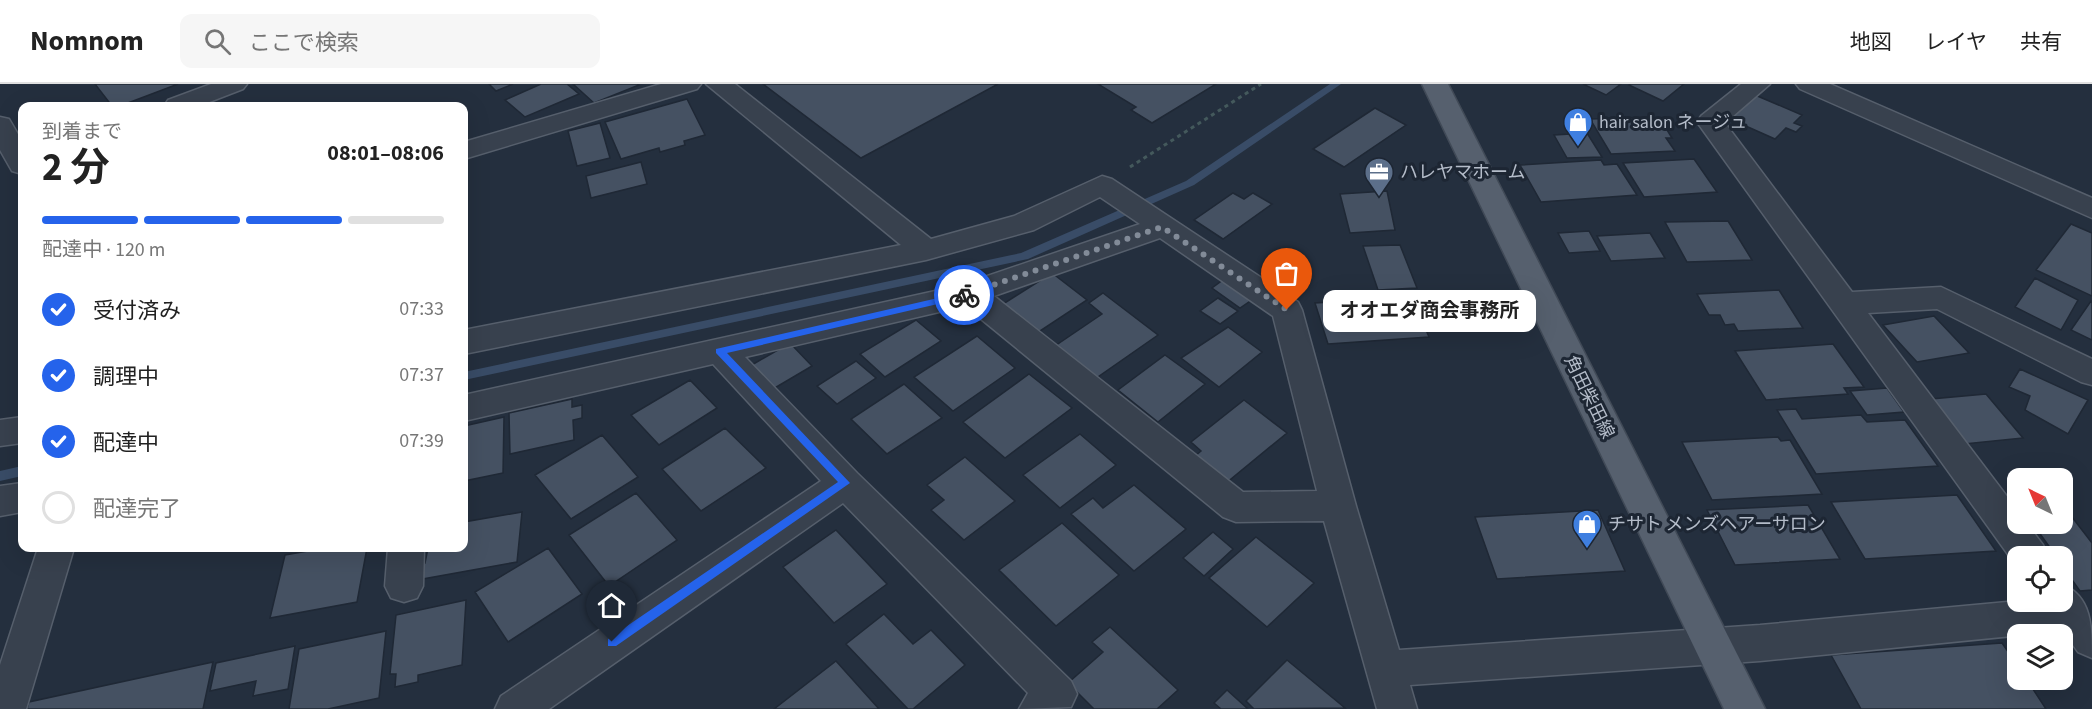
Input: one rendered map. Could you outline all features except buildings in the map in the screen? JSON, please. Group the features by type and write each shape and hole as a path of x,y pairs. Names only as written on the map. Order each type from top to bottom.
{"main road":[{"name":"角田柴田線","path":"1435,84 1744,709"}],"street":[{"path":"187,102 234,84"},
{"path":"468,150 688,84"},
{"path":"719,84 926,250"},
{"path":"1757,84 1710,122 2023,546"},
{"path":"1809,84 2092,209"},
{"path":"0,125 18,158"},
{"path":"468,341 926,250 1024,223 1108,189 1287,310 1338,507 1397,709"},
{"path":"468,407 969,293 1157,223"},
{"path":"969,293 1236,507 1338,507"},
{"path":"1844,304 1941,298 2092,374"},
{"path":"720,351 845,483 1057,694 1039,709"},
{"path":"0,433 18,431"},
{"path":"515,709 845,483"},
{"path":"0,501 18,499"},
{"path":"6,709 55,552"},
{"path":"404,586 406,552"},
{"path":"1387,669 2076,618"}],"path":[{"path":"1108,189 1261,84"}],"waterway":[{"path":"468,375 1024,256 1190,183 1336,84"},
{"path":"0,476 18,472"}],"way so far":[{"path":"964,295 1162,227 1287,310"}],"place":[{"name":"hair salon ネージュ","path":"1578,148"},
{"name":"ハレヤマホーム","path":"1379,198"},
{"name":"オオエダ商会事務所","path":"1287,310"},
{"name":"チサト メンズヘアーサロン","path":"1587,550"}],"route":[{"path":"612,642 845,483 720,351 964,295"}]}
